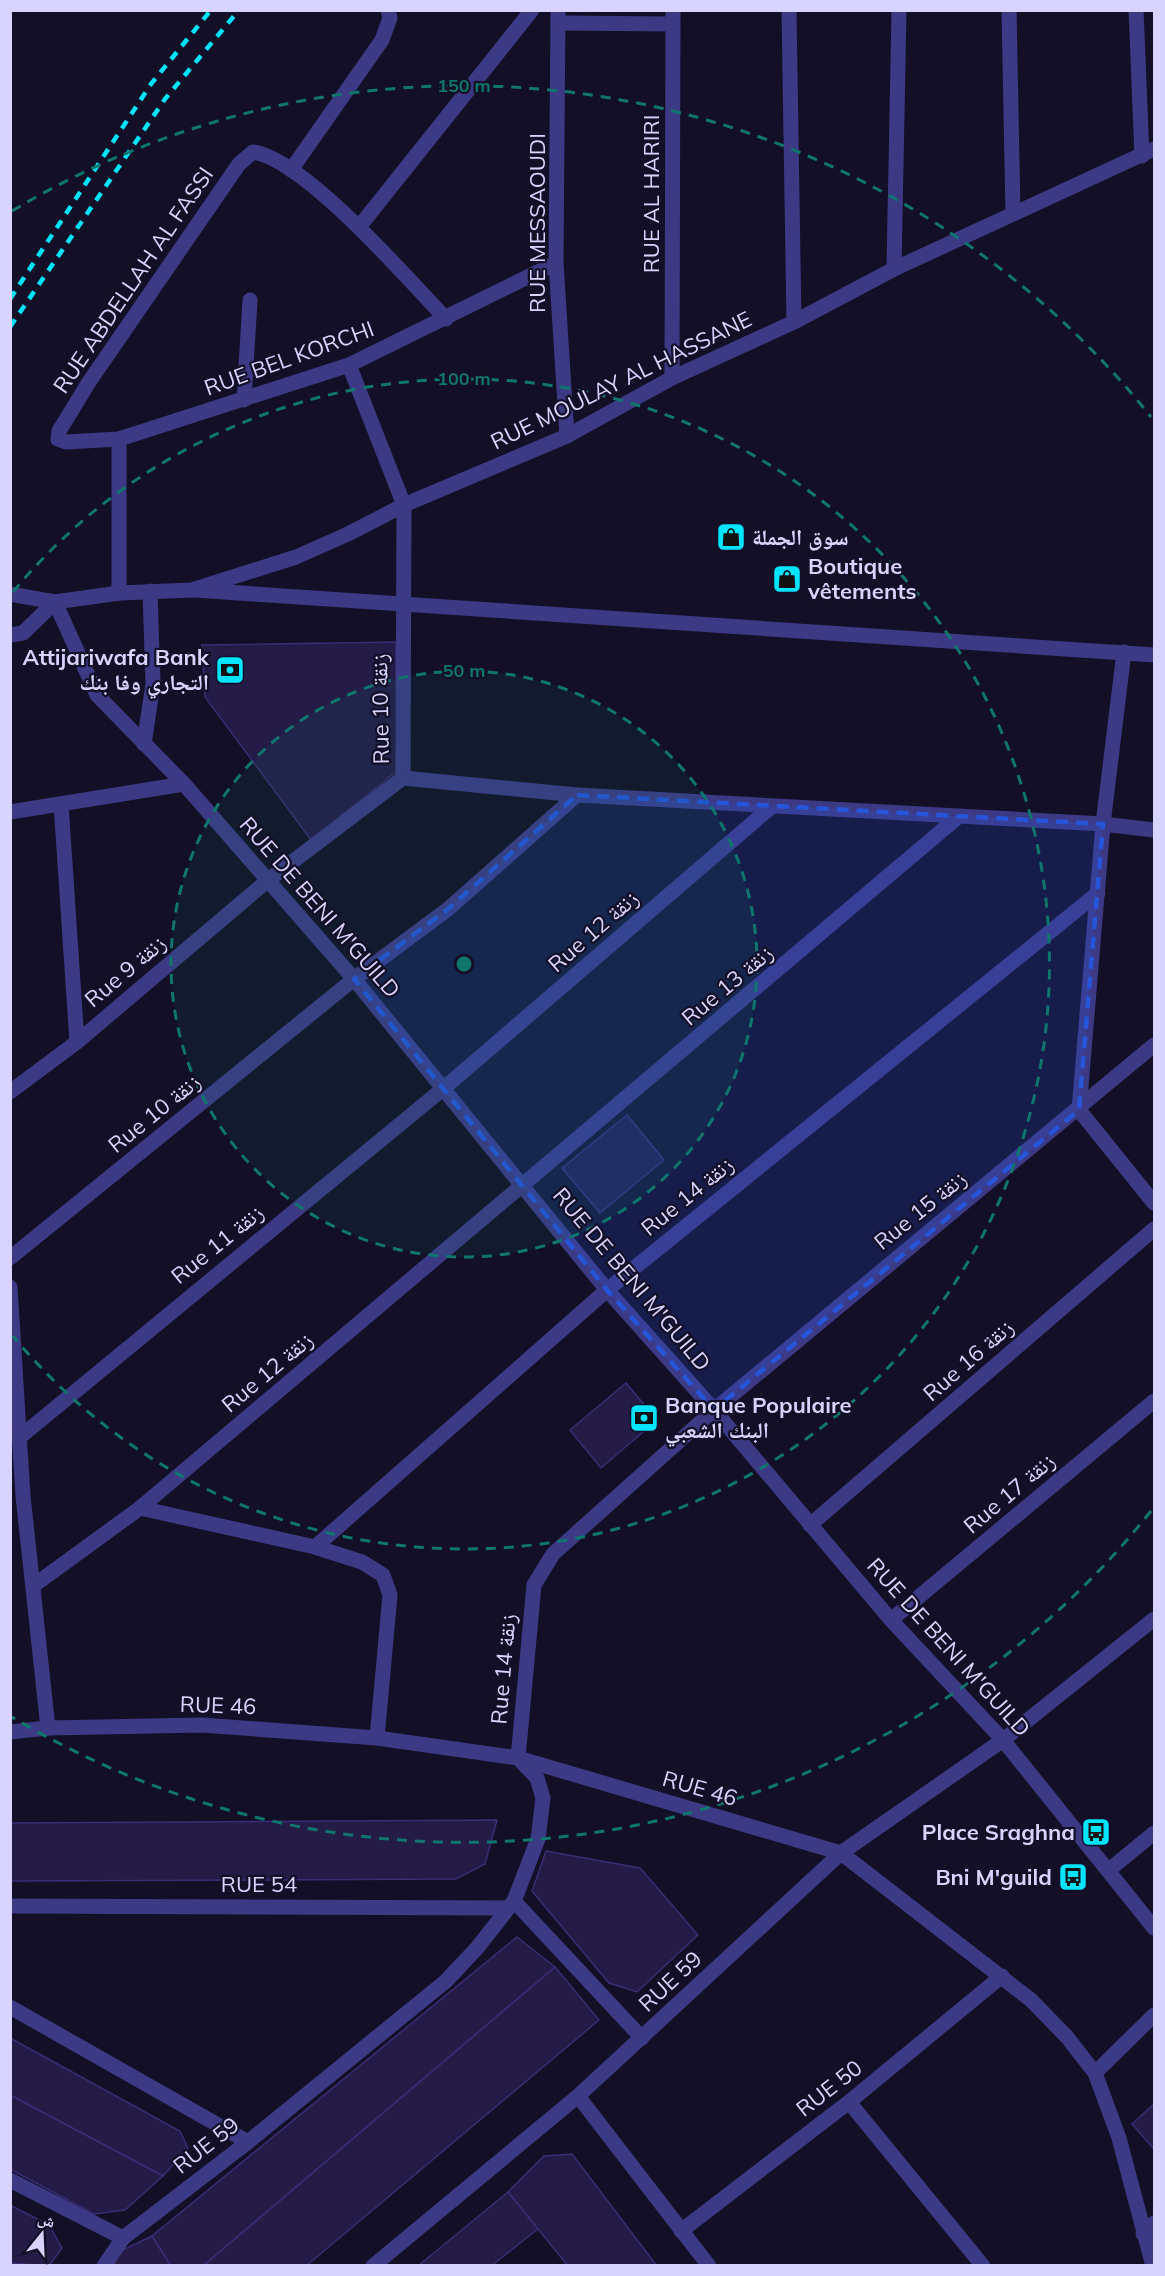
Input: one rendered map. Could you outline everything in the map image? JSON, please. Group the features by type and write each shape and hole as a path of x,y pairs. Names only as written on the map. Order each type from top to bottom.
{"street":[{"path":"388,10 390,18 382,40 291,170 359,227 446,319"},
{"path":"359,227 532,10"},
{"path":"789,10 794,322"},
{"path":"894,269 898,10"},
{"path":"1009,10 1013,214"},
{"path":"1136,10 1148,152"},
{"path":"559,17 673,17"},
{"name":"RUE MESSAOUDI","path":"559,17 556,263 567,436"},
{"name":"RUE AL HARIRI","path":"672,378 673,17"},
{"name":"RUE ABDELLAH AL FASSI","path":"58,439 59,431 89,382 239,164 253,152 264,153 291,170"},
{"name":"RUE MOULAY AL HASSANE","path":"10,594 55,602 119,593 192,590 296,557 348,534 404,505 567,436 672,378 794,322 894,269 1148,152"},
{"name":"RUE BEL KORCHI","path":"58,439 66,442 119,439 349,365 556,263"},
{"path":"244,400 250,300"},
{"path":"349,365 404,505"},
{"path":"119,439 119,593"},
{"name":"Rue 10 زنقة","path":"267,881 403,778 401,602 404,505"},
{"path":"192,590 401,602 1155,655"},
{"path":"144,744 153,684 150,591"},
{"path":"10,635 23,633 55,602"},
{"name":"RUE DE BENI M'GUILD","path":"55,602 97,695 184,784 354,979 607,1290 714,1410 891,1620 1003,1740 1155,1928"},
{"path":"1124,652 1103,824 1079,1110 1155,1203"},
{"path":"403,778 577,795 1103,824 1155,830"},
{"path":"10,812 184,784"},
{"path":"354,979 448,909 577,795"},
{"path":"61,804 77,1042"},
{"name":"Rue 12 زنقة","path":"444,1088 771,807"},
{"name":"Rue 13 زنقة","path":"524,1186 958,817"},
{"name":"Rue 9 زنقة","path":"10,1092 77,1042 267,881"},
{"name":"Rue 14 زنقة","path":"315,1547 607,1290 1098,893"},
{"name":"Rue 10 زنقة","path":"10,1258 354,979"},
{"name":"Rue 15 زنقة","path":"714,1410 1155,1045"},
{"name":"Rue 11 زنقة","path":"20,1437 444,1088"},
{"name":"Rue 12 زنقة","path":"33,1586 140,1508 524,1186"},
{"name":"Rue 16 زنقة","path":"810,1525 1155,1229"},
{"path":"10,1287 20,1437 17,1498 33,1586 48,1728"},
{"name":"Rue 17 زنقة","path":"891,1620 1155,1401"},
{"name":"Rue 14 زنقة","path":"518,1758 534,1585 553,1554 714,1410"},
{"path":"140,1508 315,1547 362,1562 383,1575 390,1594 377,1738"},
{"name":"RUE 59","path":"373,2265 578,2096 841,1853 1003,1740 1155,1619"},
{"name":"RUE 46","path":"10,1732 48,1728 202,1725 377,1738 518,1758 841,1853 1002,1976 1067,2037 1095,2073 1149,2228 1153,2265"},
{"name":"RUE 59","path":"104,2265 123,2238 248,2142 446,1981 477,1948 511,1904 538,1839 543,1798 537,1778 518,1758"},
{"path":"1109,1870 1155,1833"},
{"path":"511,1904 642,2038"},
{"name":"RUE 54","path":"10,1906 511,1904"},
{"name":"RUE 50","path":"681,2231 849,2102 1002,1976"},
{"path":"10,2007 248,2142"},
{"path":"1095,2073 1155,2015"},
{"path":"578,2096 709,2265"},
{"path":"849,2102 982,2265"},
{"path":"10,2180 123,2238"}],"highlighted area":[{"path":"577,795 1103,824 1079,1110 714,1410 607,1290 354,979 448,909"}],"building":[{"path":"396,642 397,771 311,840 205,697 202,645"},
{"path":"627,1115 664,1160 600,1213 562,1168"},
{"path":"626,1383 657,1420 601,1468 570,1430"},
{"path":"497,1820 485,1864 456,1879 10,1881 10,1823"},
{"path":"546,1851 640,1868 698,1935 637,1992 609,1983 532,1891"},
{"path":"517,1937 555,1967 203,2266 171,2266 152,2236"},
{"path":"555,1967 599,2020 306,2266 203,2266"},
{"path":"10,2038 180,2131 188,2148 163,2176 10,2095"},
{"path":"10,2095 163,2176 125,2210 94,2214 10,2169"},
{"path":"1154,2104 1154,2149 1132,2124"},
{"path":"572,2154 657,2266 568,2266 508,2192 544,2156"},
{"path":"508,2192 538,2229 491,2266 418,2266"},
{"path":"10,2205 49,2225 62,2248 49,2266 10,2263"},
{"path":"152,2236 171,2266 108,2266 112,2255"}],"railway":[{"path":"10,299 151,84 211,10"},
{"path":"10,327 165,99 239,10"}],"place":[{"name":"سوق الجملة","path":"731,537"},
{"name":"Boutique vêtements","path":"787,579"},
{"name":"Attijariwafa Bank التجاري وفا بنك","path":"230,670"},
{"name":"Banque Populaire البنك الشعبي","path":"644,1418"},
{"name":"Place Sraghna","path":"1096,1832"},
{"name":"Bni M'guild","path":"1073,1877"}]}
